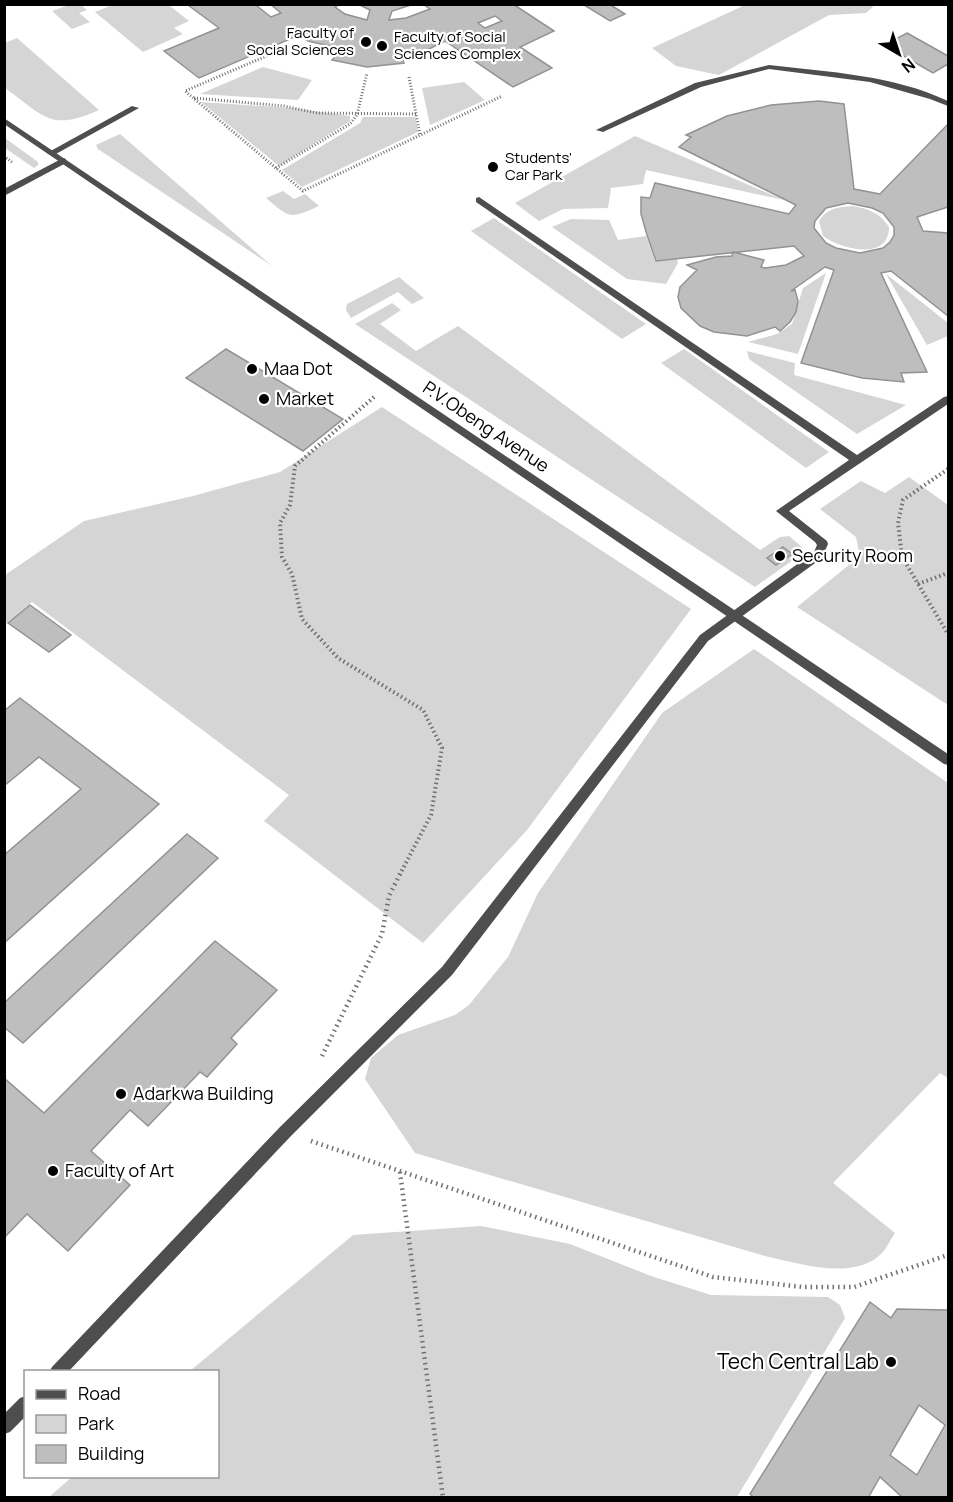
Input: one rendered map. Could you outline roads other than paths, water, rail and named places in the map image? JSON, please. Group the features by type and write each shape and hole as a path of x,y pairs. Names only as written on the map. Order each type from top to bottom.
{"street":[{"path":"600,130 698,85 769,67 871,80 933,96 948,104"},
{"path":"51,153 135,108"},
{"name":"P.V.Obeng Avenue","path":"4,120 948,760"},
{"path":"4,193 63,161"},
{"path":"479,200 857,460"},
{"path":"58,1370 285,1132 447,970 704,638 736,617 823,549 819,539 781,511 948,399"},
{"path":"4,1426 24,1406"}],"place":[{"name":"Faculty of Social Sciences","path":"366,42"},
{"name":"Faculty of Social Sciences Complex","path":"382,46"},
{"name":"Students' Car Park","path":"493,167"},
{"name":"Maa Dot","path":"252,369"},
{"name":"Market","path":"264,399"},
{"name":"Security Room","path":"780,556"},
{"name":"Adarkwa Building","path":"121,1094"},
{"name":"Faculty of Art","path":"53,1171"},
{"name":"Tech Central Lab","path":"891,1362"}]}
